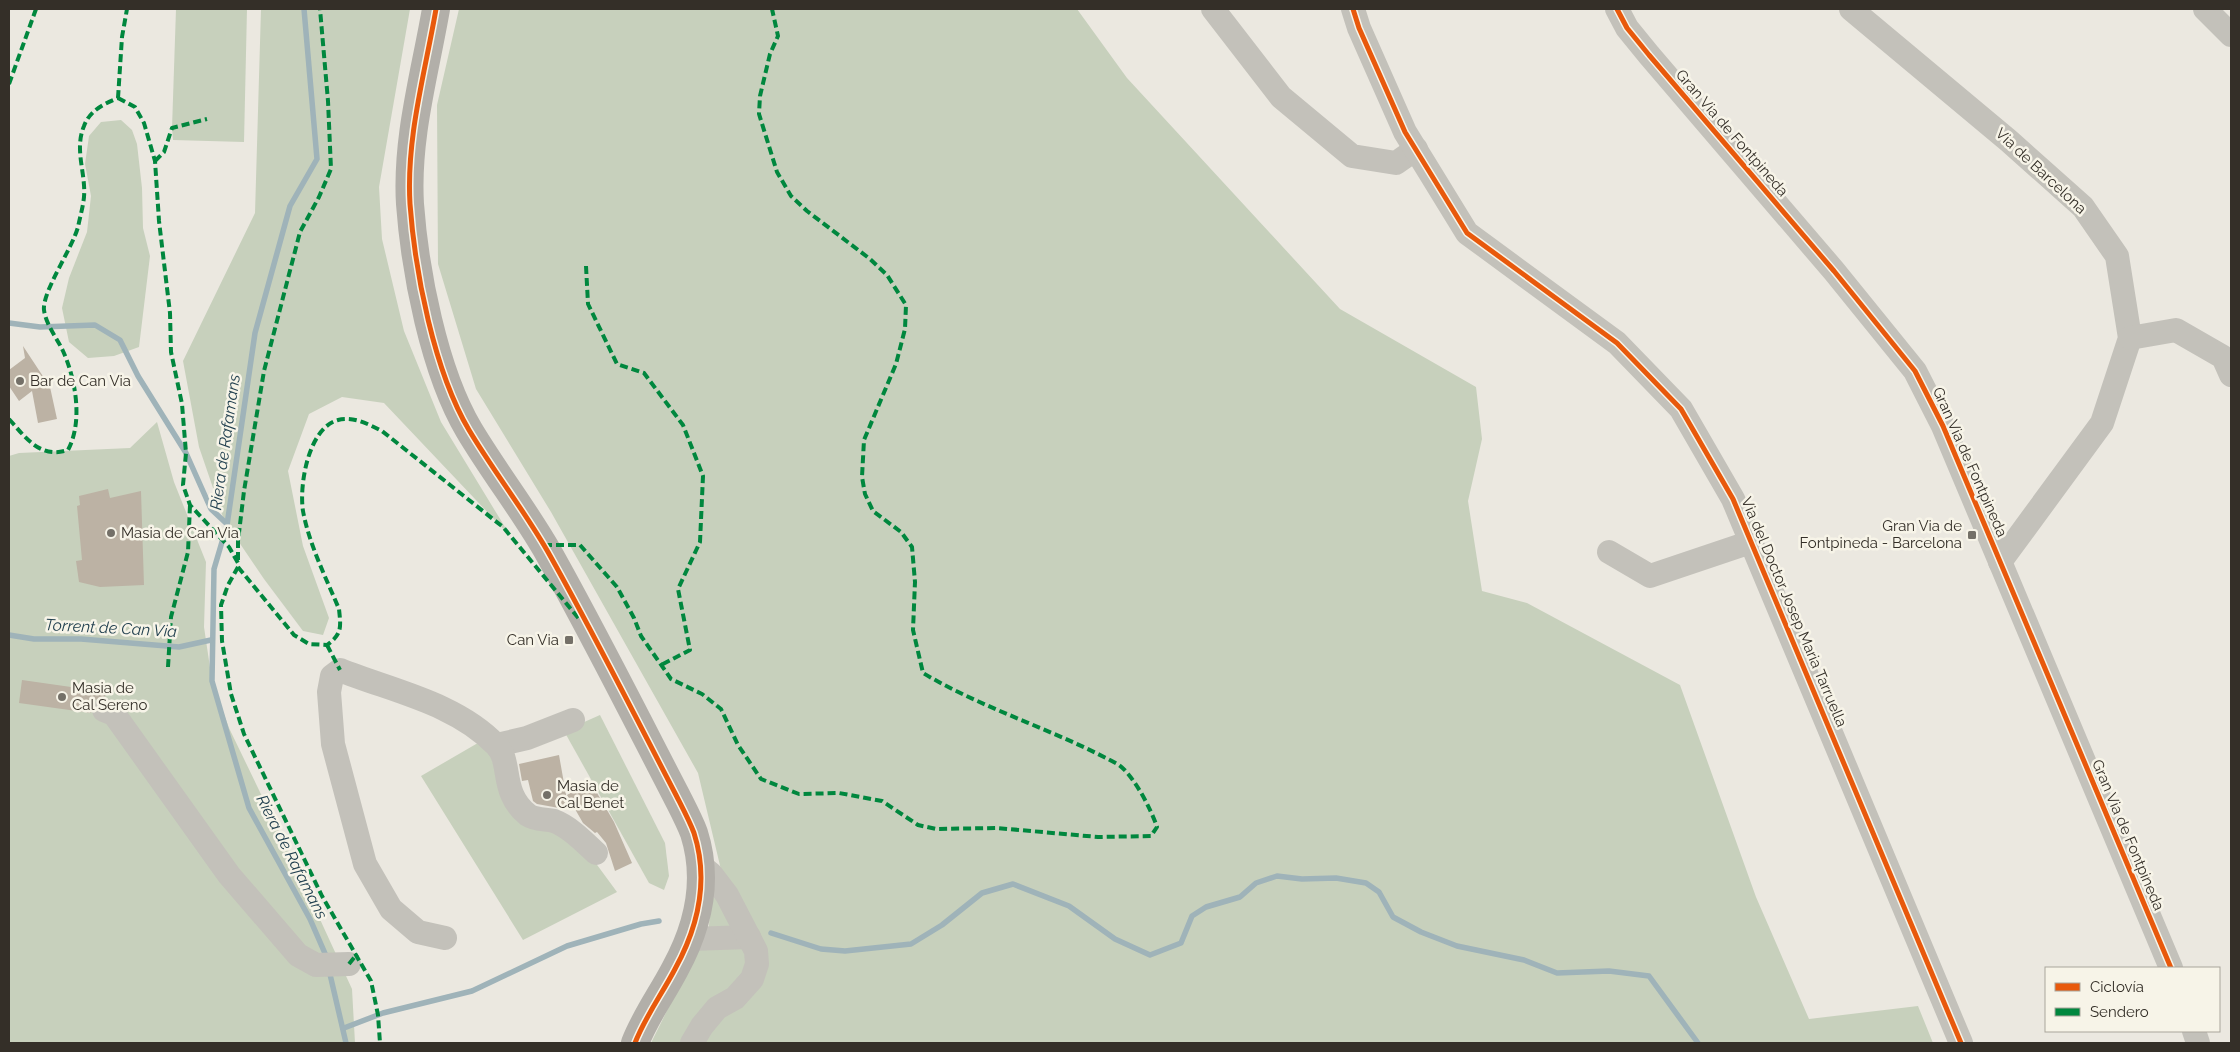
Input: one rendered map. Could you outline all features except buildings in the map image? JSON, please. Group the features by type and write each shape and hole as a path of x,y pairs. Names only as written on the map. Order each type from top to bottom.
{"main road":[{"path":"436,9 419,98 410,164 410,202 416,259 438,355 454,401 469,430 556,567 676,795 694,833 700,865 701,893 697,917 690,939 635,1043"}],"street":[{"path":"1213,9 1281,97 1352,156 1396,163 1416,149"},
{"name":"Via del Doctor Josep Maria Tarruella","path":"1353,9 1359,28 1405,132 1467,233 1617,343 1681,409 1733,499 1961,1043"},
{"name":"Gran Via de Fontpineda","path":"1617,9 1627,28 1649,55 1834,271 1915,371 1943,426 2171,967"},
{"name":"Via de Barcelona","path":"1851,9 2009,141 2083,207 2117,256 2130,338 2102,423 2000,562"},
{"path":"2205,9 2231,35"},
{"path":"2130,338 2176,330 2223,357 2231,375"},
{"path":"1609,552 1650,576 1751,542"},
{"path":"445,938 418,932 391,909 365,864 333,744 329,692 332,676 340,670 429,701 457,715 497,745 502,754 507,783 515,802 530,817 555,822 575,834 596,853"},
{"path":"104,710 114,714 229,875 298,954 316,965 349,964"},
{"path":"497,745 527,738 573,720"},
{"path":"692,1043 702,1026 717,1008 735,998 752,979 757,964 756,951 727,895 711,874 700,865"},
{"path":"690,939 749,937"}],"green space":[{"path":"176,9 247,9 244,142 173,140"},
{"path":"261,9 410,9 379,187 382,239 404,331 441,422 511,537 384,403 342,397 309,414 288,471 303,546 329,618 323,635 303,631 264,579 224,520 199,447 183,361 255,213"},
{"path":"459,9 1077,9 1127,78 1340,309 1476,387 1482,439 1468,501 1482,591 1527,603 1680,685 1756,897 1809,1019 1918,1006 1933,1043 651,1043 709,926 711,895 719,902 727,895 698,773 551,512 476,389 438,264 437,105"},
{"path":"121,120 132,130 137,144 142,188 143,228 150,256 139,347 114,356 88,358 69,342 62,308 69,278 87,232 91,196 85,164 89,136 101,122"},
{"path":"157,422 174,482 206,562 204,627 212,681 229,728 352,989 355,1043 9,1043 9,456 19,453 130,448"},
{"path":"600,715 665,843 669,876 664,890 649,883 564,731"},
{"path":"483,740 489,750 503,795 563,835 592,858 617,892 523,940 421,776"}],"waterway":[{"name":"Riera de Rafamans","path":"304,9 317,159 290,206 255,333 227,525 214,569 212,681 249,808 310,919 327,958"},
{"path":"9,323 40,327 95,325 120,340 138,376 186,453 211,509 227,524"},
{"name":"Torrent de Can Via","path":"9,635 34,639 81,639 179,647 211,640"},
{"path":"771,933 821,949 845,951 911,944 942,925 982,893 1013,884 1069,906 1115,939 1150,955 1181,943 1192,916 1206,907 1240,897 1256,883 1277,876 1302,879 1336,878 1366,883 1379,892 1393,917 1421,932 1457,946 1524,960 1557,973 1609,971 1649,976 1698,1043"},
{"path":"344,1028 383,1013 472,991 567,946 641,924 659,921"},
{"name":"Riera de Rafamans","path":"329,970 346,1043"}],"marked path":[{"path":"9,84 36,9"},
{"path":"118,98 122,37 127,9"},
{"path":"238,560 238,541 244,491 264,371 300,232 319,197 331,169 328,101 320,9"},
{"path":"544,545 580,545 617,587 634,618 641,636 671,679 702,694 721,709 738,745 761,779 799,794 839,793 882,801 918,825 936,829 997,828 1098,837 1151,836 1157,827 1141,793 1125,770 1119,765 1071,741 971,698 923,673 913,630 915,582 912,547 901,532 873,511 865,494 862,477 864,440 896,364 905,329 906,305 887,275 870,259 807,211 791,196 777,172 759,114 760,96 770,54 778,36 772,9"},
{"path":"118,98 135,107 144,123 155,161 159,221 170,313 171,352 182,404 186,453 183,485 190,505 229,547 238,563 238,567 228,585 221,605 222,641 231,694 244,734 322,896 371,981 378,1015 380,1043"},
{"path":"9,419 34,445 49,452 68,450 73,439 76,414 74,388 68,362 47,321 44,310 45,302 52,282 78,227 84,197 80,153 81,135 84,126 94,112 103,105 118,98"},
{"path":"155,161 164,152 172,128 207,119"},
{"path":"586,266 588,304 617,364 644,373 683,425 703,476 700,542 678,589 690,650 661,665"},
{"path":"238,567 294,635 309,644 327,645 338,634 340,626 339,609 309,536 302,500 304,473 319,434 328,425 338,420 349,419 366,423 382,431 503,527 580,620"},
{"path":"168,667 171,617 188,552 190,505"},
{"path":"327,645 340,670"},
{"path":"349,964 357,954"}],"cycle path":[{"path":"436,9 417,106 410,179 410,204 416,260 436,350 457,406 469,430 539,536 565,582 683,809 694,833 698,851 701,868 701,886 699,903 690,937 635,1043"},
{"path":"1353,9 1359,28 1405,132 1467,233 1617,343 1681,409 1733,499 1961,1043"},
{"path":"1617,9 1627,28 1649,55 1834,271 1915,371 1943,426 2171,967"}],"place":[{"name":"Bar de Can Via","path":"20,381"},
{"name":"Masia de Can Via","path":"111,533"},
{"name":"Gran Via de Fontpineda - Barcelona","path":"1972,535"},
{"name":"Can Via","path":"569,640"},
{"name":"Masia de Cal Sereno","path":"62,697"},
{"name":"Masia de Cal Benet","path":"547,795"}]}
